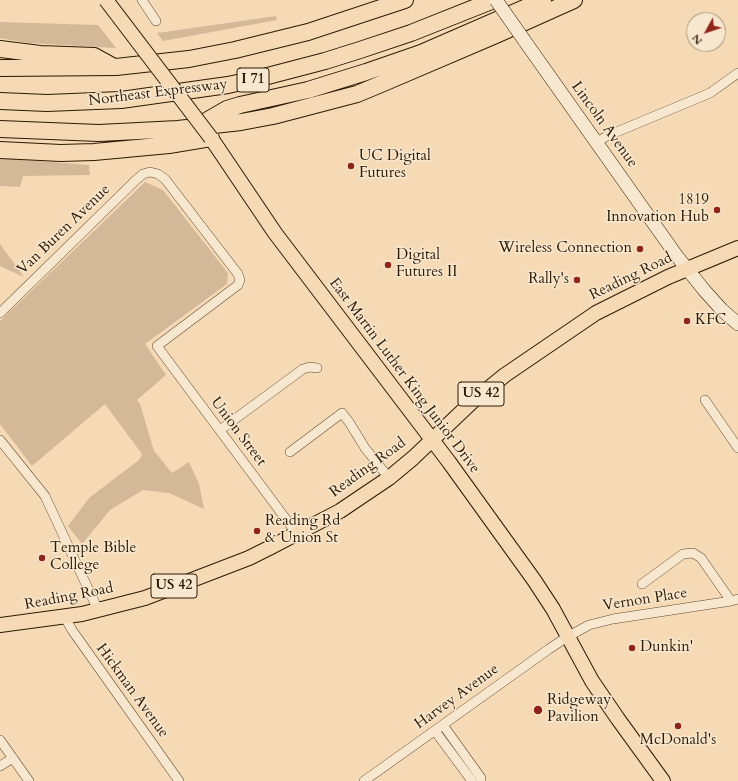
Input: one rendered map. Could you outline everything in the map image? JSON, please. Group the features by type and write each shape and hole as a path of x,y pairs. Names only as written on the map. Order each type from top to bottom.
{"highway":[{"name":"Northeast Expressway","path":"0,68 46,69 116,67 188,59 234,50 308,32 405,0"},
{"name":"Northeast Expressway","path":"0,101 47,103 121,100 228,85 318,63 360,50 411,33 495,0"},
{"path":"201,124 227,109 308,90 366,72 421,52 543,0"},
{"path":"0,129 99,133 178,129 241,122 274,116 357,94 394,80 574,0"},
{"path":"0,49 40,54 94,56 116,67"},
{"path":"0,150 61,153 169,146 213,141"}],"main road":[{"name":"East Martin Luther King Junior Drive","path":"106,0 201,124 275,233 453,468 534,580 553,609 583,666 600,693 663,781"},
{"name":"Reading Road","path":"0,625 98,610 145,598 249,558 297,534 340,511 389,478 413,458 473,401 504,375 560,336 606,308 687,269 738,248"}],"street":[{"path":"142,0 156,21"},
{"name":"Lincoln Avenue","path":"495,0 598,142 687,269 718,305 738,324"},
{"path":"598,142 607,136 710,93 738,73"},
{"name":"Van Buren Avenue","path":"0,313 136,180 143,174 150,172 158,174 165,179 238,274 240,280 238,285 157,346"},
{"name":"Union Street","path":"157,346 297,534"},
{"path":"220,430 303,369 310,367 317,368"},
{"path":"705,400 738,448"},
{"path":"290,452 342,413 365,448 389,478"},
{"path":"0,440 45,496 98,610"},
{"name":"Vernon Place","path":"568,637 589,625 609,620 734,600 701,558 693,553 683,554 642,584"},
{"name":"Hickman Avenue","path":"64,616 72,630 179,781"},
{"name":"Harvey Avenue","path":"364,781 568,637"},
{"path":"443,725 481,778 481,781"},
{"path":"435,731 472,781"},
{"path":"0,740 29,781"},
{"path":"0,766 13,758"}],"shaded area":[{"path":"276,16 277,20 163,41 157,33"},
{"path":"0,22 98,25 116,48 28,43 0,38"},
{"path":"0,158 89,165 90,175 23,176 20,187 0,186"},
{"path":"145,182 163,190 228,273 227,284 145,344 166,375 137,400 140,404 154,451 172,473 189,462 199,484 204,509 169,493 143,490 110,510 82,544 68,526 89,498 139,460 142,454 105,404 32,466 0,424 0,321"},
{"path":"0,244 24,277 0,266"}],"place":[{"name":"UC Digital Futures","path":"351,166"},
{"name":"1819 Innovation Hub","path":"717,210"},
{"name":"Wireless Connection","path":"640,249"},
{"name":"Digital Futures II","path":"388,265"},
{"name":"Rally's","path":"577,280"},
{"name":"KFC","path":"687,321"},
{"name":"Reading Rd & Union St","path":"257,531"},
{"name":"Temple Bible College","path":"42,558"},
{"name":"Dunkin'","path":"632,648"},
{"name":"Ridgeway Pavilion","path":"538,710"},
{"name":"McDonald's","path":"678,726"}]}
